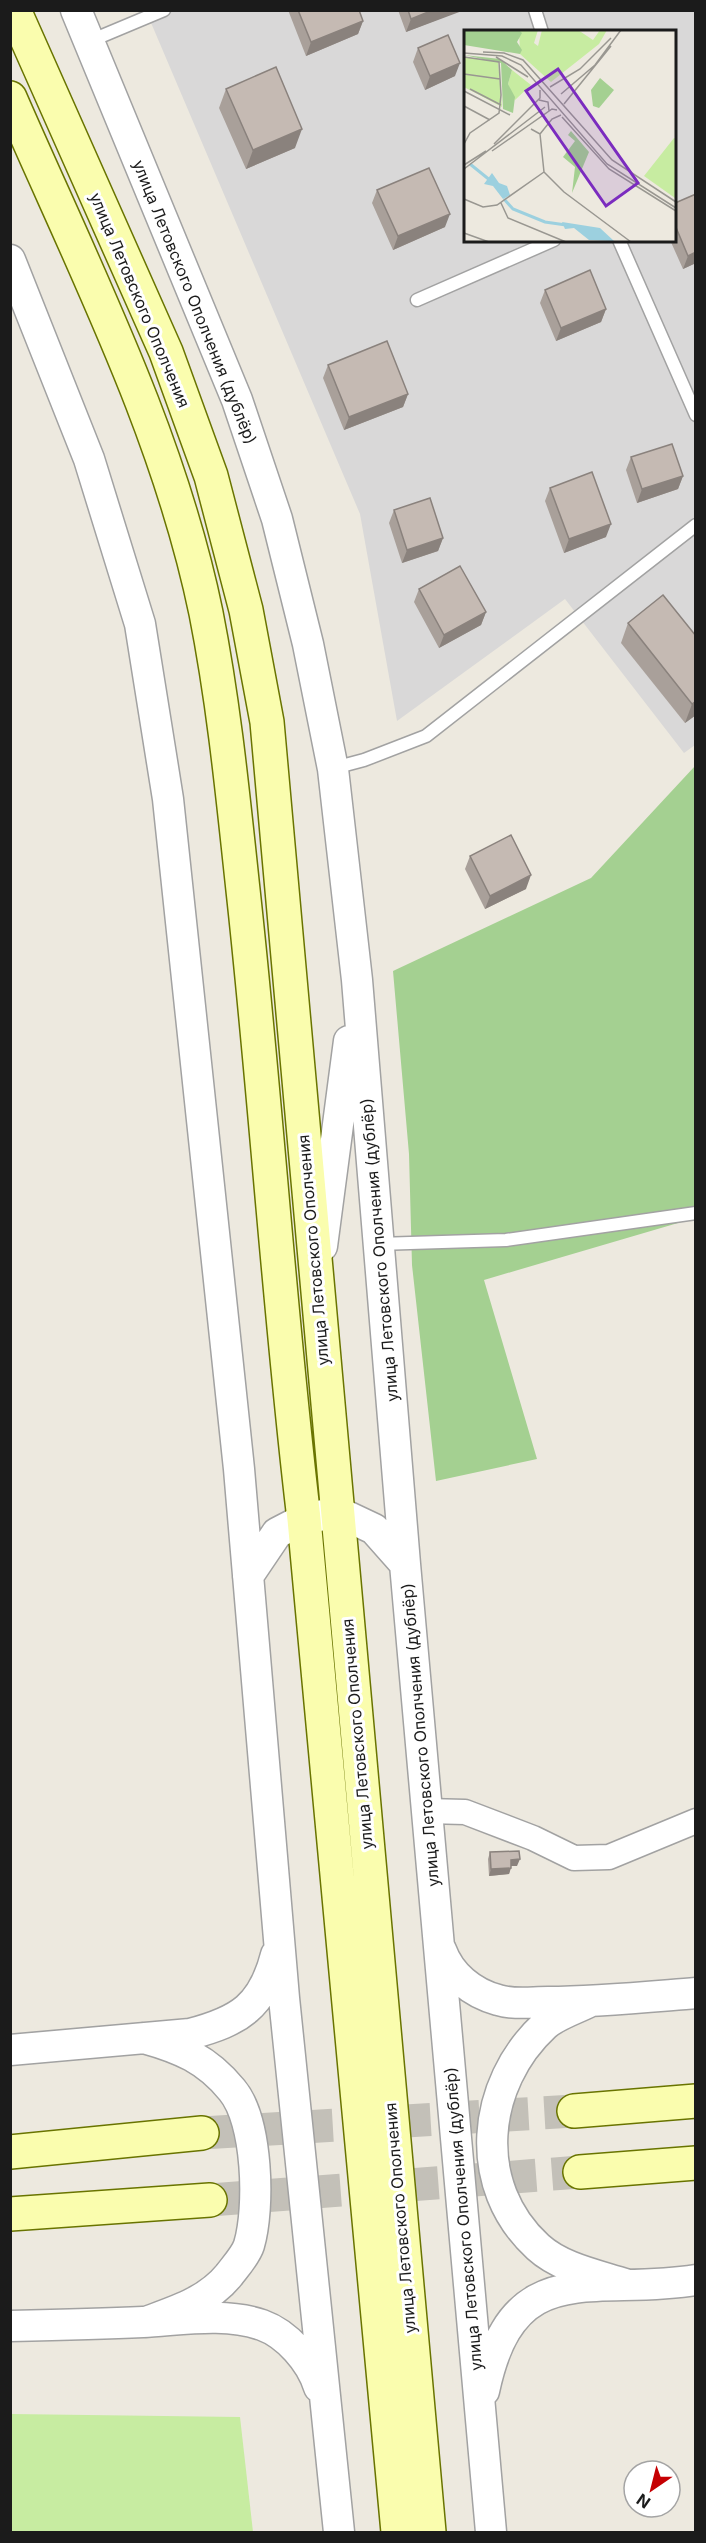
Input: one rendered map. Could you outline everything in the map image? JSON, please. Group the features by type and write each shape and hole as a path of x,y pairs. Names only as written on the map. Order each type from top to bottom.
{"main road":[{"name":"улица Летовского Ополчения","path":"14,10 166,352 211,476 246,610 267,722 429,2532"},
{"name":"улица Летовского Ополчения","path":"10,98 128,366 171,482 205,610 224,719 255,1001 399,2532"},
{"path":"574,2111 696,2101"},
{"path":"10,2152 202,2133"},
{"path":"580,2172 696,2163"},
{"path":"10,2214 210,2200"}],"street":[{"name":"улица Летовского Ополчения (дублёр)","path":"76,10 237,400 270,497 308,644 333,769 357,980 405,1564 491,2532"},
{"path":"10,260 89,459 140,624 168,799 237,1445 279,1940 339,2532"},
{"path":"316,1288 357,980"},
{"path":"248,1576 278,1533 304,1519 338,1512 374,1529 405,1564"},
{"path":"427,1811 465,1812 533,1838 574,1858 609,1857 696,1821"},
{"path":"10,2050 190,2034 219,2026 242,2013 261,1995 271,1973 279,1940"},
{"path":"439,1945 445,1961 457,1977 478,1992 513,2004 589,2002 696,1993"},
{"path":"589,2002 546,2023 522,2049 502,2084 492,2121 493,2156 500,2193 515,2224 540,2249 573,2267 625,2284"},
{"path":"144,2038 180,2048 208,2066 234,2091 245,2116 256,2165 256,2211 248,2248 227,2277 196,2303 146,2322"},
{"path":"480,2414 490,2366 502,2338 518,2312 540,2296 568,2289 696,2280"},
{"path":"10,2326 202,2318 241,2320 263,2326 284,2337 303,2356 317,2380 326,2412"}],"lane":[{"path":"88,42 164,10"},
{"path":"535,10 541,30"},
{"path":"417,300 549,242"},
{"path":"620,242 696,415"},
{"path":"333,769 364,760 426,736 696,525"},
{"path":"378,1244 506,1240 696,1213"}],"shaded area":[{"path":"146,11 695,11 695,745 684,753 565,599 397,721 360,514"}],"green space":[{"path":"695,766 695,1218 484,1280 537,1459 436,1481 412,1265 409,1154 393,971 591,878"},
{"path":"11,2414 240,2417 253,2532 11,2532"}],"building":[{"path":"298,10 359,10 363,21 311,42"},
{"path":"408,10 433,10 411,19"},
{"path":"448,35 460,63 430,76 418,48"},
{"path":"276,67 302,129 253,150 226,89"},
{"path":"429,168 450,214 398,236 377,190"},
{"path":"696,194 696,252 688,256 676,227 676,203"},
{"path":"590,270 606,309 561,328 545,290"},
{"path":"387,341 408,394 349,417 328,365"},
{"path":"672,444 683,476 642,489 631,457"},
{"path":"592,472 611,524 569,539 550,488"},
{"path":"430,498 443,538 407,550 394,510"},
{"path":"460,566 486,612 444,635 419,589"},
{"path":"663,595 696,636 696,701 692,704 628,623"},
{"path":"511,835 531,875 490,896 470,856"},
{"path":"519,1851 520,1859 511,1860 511,1868 491,1869 490,1852"}],"tunnel":[{"path":"202,2133 574,2111"},
{"path":"210,2200 580,2172"}]}
